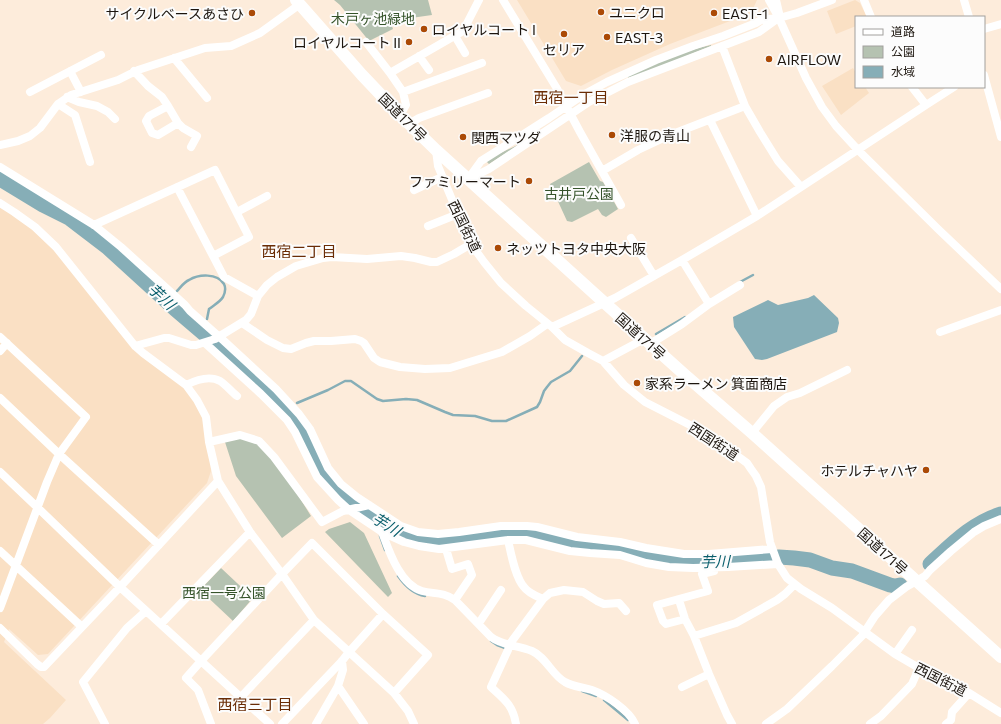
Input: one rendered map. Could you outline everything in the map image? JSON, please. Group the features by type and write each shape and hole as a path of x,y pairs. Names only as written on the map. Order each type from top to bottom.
{"highway":[{"name":"国道171号","path":"297,2 400,115 436,150 604,303 752,433 1001,657"}],"street":[{"path":"504,0 556,87 570,115 621,205"},
{"path":"768,0 779,18 803,74 836,126 938,230 1001,289"},
{"path":"776,0 779,18"},
{"path":"468,179 480,161 596,88 656,60 736,31 761,20 779,18 797,13 832,0"},
{"path":"864,0 871,16"},
{"path":"964,0 969,16"},
{"path":"390,73 463,31 477,1"},
{"path":"0,145 18,141 30,136 40,128 58,104 71,95 118,80 134,71 205,48 231,46 260,33 296,7 297,2"},
{"path":"468,179 489,169 589,102 622,85 760,32 779,18"},
{"path":"985,29 1001,24"},
{"path":"454,36 465,53"},
{"path":"366,42 403,92 406,105 400,115"},
{"path":"722,46 745,106 778,160 801,187"},
{"path":"30,92 101,55"},
{"path":"419,56 429,70"},
{"path":"174,58 207,98"},
{"path":"403,92 482,63"},
{"path":"70,71 81,92"},
{"path":"134,71 148,86 162,97 178,123 183,128 197,136 191,147"},
{"path":"985,80 1001,137"},
{"path":"913,88 926,105"},
{"path":"242,323 267,340 283,348 292,349 314,341 359,340 364,343 374,358 380,362 400,367 450,368 502,352 549,325 604,303 682,260 757,216 952,88"},
{"path":"409,124 419,118 488,93"},
{"path":"68,97 79,102 97,106 108,112 115,119"},
{"path":"58,104 75,115 90,162"},
{"path":"168,106 149,116 146,121 152,133 158,135 178,123"},
{"path":"602,171 638,150 670,134 745,106"},
{"path":"710,120 757,216"},
{"name":"西国街道","path":"436,150 438,166 442,177 463,222 471,244 501,283 565,340 603,361 624,385 645,402 690,425 730,450 747,463 756,476 761,488 770,542 777,563 787,578 832,608 895,654 919,668 946,680 1001,713"},
{"path":"0,167 94,225 121,247 217,338 289,402 307,424 328,468 346,489 366,506 401,526 424,533 446,534 501,526 527,526 542,528 577,537 620,542 684,554 773,551"},
{"path":"94,225 215,170 249,237 213,256"},
{"path":"414,190 442,177"},
{"path":"177,188 224,277 258,296"},
{"path":"237,212 267,196"},
{"path":"0,203 35,227 56,247 135,346 186,385 197,400 206,417 209,442 218,481 250,532 314,620 394,693 408,711 414,724"},
{"path":"428,226 458,214"},
{"path":"631,238 654,276"},
{"path":"135,346 164,338 199,345 217,338 246,320 251,314 258,296 270,282 292,268 323,258 334,257 367,259 401,256 437,262 471,244"},
{"path":"682,260 709,304"},
{"path":"603,361 682,324 709,304 740,285"},
{"path":"940,332 1001,310"},
{"path":"0,337 86,417 59,454 37,507 0,608"},
{"path":"0,351 7,343"},
{"path":"206,343 287,420 298,436 317,477 338,500 382,532 408,543 446,549 508,540 526,540 565,550 620,555 646,562 690,568 721,568 777,563"},
{"path":"752,433 774,406 787,397 800,393 847,370"},
{"path":"186,385 198,379 213,378 220,381 237,396"},
{"path":"0,398 159,545"},
{"path":"209,442 240,435 259,442 274,457 322,522 343,511 366,506"},
{"path":"0,472 120,587 270,724"},
{"path":"0,628 32,659 43,667 46,666 218,481"},
{"path":"766,724 807,692 862,636 875,616 887,602 925,576 951,551 974,532 1001,519"},
{"path":"161,624 250,532"},
{"path":"382,532 387,547 398,569 408,583 423,592 445,594 450,596 479,623 491,637 509,645 527,649 538,654 561,680 571,685 592,690 609,699 627,713 635,724"},
{"path":"508,540 518,576 524,588 543,599"},
{"path":"211,724 198,690 186,678 312,543 383,614 428,655 394,693"},
{"path":"446,549 452,569 468,564 472,575 455,600"},
{"path":"0,551 82,627"},
{"path":"684,619 666,624 663,621 657,605 708,592 702,574 721,568"},
{"path":"694,636 736,623 777,600 794,584"},
{"path":"479,623 501,590"},
{"path":"516,724 514,713 509,704 491,687 509,645 543,599 550,593 564,590 584,592 604,604 619,603 626,611"},
{"path":"679,600 684,619 694,636 729,723"},
{"path":"105,724 83,682 127,628 146,611"},
{"path":"282,724 342,661 383,614"},
{"path":"241,697 314,620"},
{"path":"895,654 912,630"},
{"path":"316,724 338,686 342,670 342,661"},
{"path":"870,724 881,716 912,684 919,668"},
{"path":"682,687 709,674"},
{"path":"338,686 364,724"},
{"path":"946,724 951,720 952,712 969,693"}],"shaded area":[{"name":"EAST-3","path":"517,0 757,0 751,13 670,44 612,70 581,86 566,81"},
{"path":"855,0 860,3 866,16 855,16 855,26 836,34 827,11"},
{"path":"853,68 855,71 855,88 866,88 869,93 841,115 822,86"},
{"path":"0,203 35,227 135,346 186,385 197,400 209,442 211,471 207,483 48,654 38,655 9,629 4,642 66,700 43,724 0,724"}],"green space":[{"name":"木戸ヶ池緑地","path":"334,0 428,0 432,15 390,21 393,29 369,41 340,5"},
{"path":"711,45 647,72 628,78 628,76 669,58"},
{"path":"520,144 489,164 486,161 496,155"},
{"name":"古井戸公園","path":"589,162 600,181 603,182 618,209 606,217 602,215 598,209 572,222 567,221 550,184"},
{"path":"240,435 259,441 274,457 311,516 282,538 236,476 224,439"},
{"path":"350,522 364,533 392,593 388,597 325,532 329,529"},
{"name":"西宿一号公園","path":"221,568 253,598 233,621 200,590"}],"water":[{"path":"814,295 838,318 839,323 837,332 767,359 755,359 734,327 733,317 768,300 778,305 808,298"}],"waterway":[{"name":"芋川","path":"0,179 43,205 69,218 107,247 209,338 287,412 300,430 316,464 333,487 379,523 398,534 421,541 442,542 506,534 525,534 578,546 622,550 646,557 677,561 721,562 779,557 794,558 810,560 832,568 852,571 890,585 900,585"},
{"path":"740,282 753,275"},
{"path":"177,291 186,282 193,278 212,276 221,280 225,286 223,297 209,309 207,319"},
{"name":"芋川","path":"167,301 171,297"},
{"path":"656,334 685,317"},
{"path":"297,403 345,381 351,381 377,399 383,401 406,399 417,400 453,415 475,416 492,421 506,421 537,407 544,391 551,382 570,371 582,356"},
{"name":"芋川","path":"930,564 963,535 981,523 1001,514"},
{"path":"380,536 385,550"},
{"path":"398,576 410,589 425,596"},
{"path":"491,641 505,648"},
{"path":"582,691 596,696"},
{"path":"604,700 628,720"}],"place":[{"name":"ユニクロ","path":"601,12"},
{"name":"サイクルベースあさひ","path":"252,13"},
{"name":"EAST-1","path":"714,13"},
{"name":"ロイヤルコート I","path":"424,29"},
{"name":"セリア","path":"564,34"},
{"name":"EAST-3","path":"607,37"},
{"name":"ロイヤルコート II","path":"409,42"},
{"name":"AIRFLOW","path":"769,59"},
{"name":"洋服の青山","path":"612,135"},
{"name":"関西マツダ","path":"463,137"},
{"name":"ファミリーマート","path":"529,181"},
{"name":"ネッツトヨタ中央大阪","path":"498,248"},
{"name":"家系ラーメン 箕面商店","path":"637,383"},
{"name":"ホテルチャハヤ","path":"926,470"}],"district":[{"name":"西宿一丁目","path":"571,97"},
{"name":"西宿二丁目","path":"299,251"},
{"name":"西宿三丁目","path":"255,704"}]}
